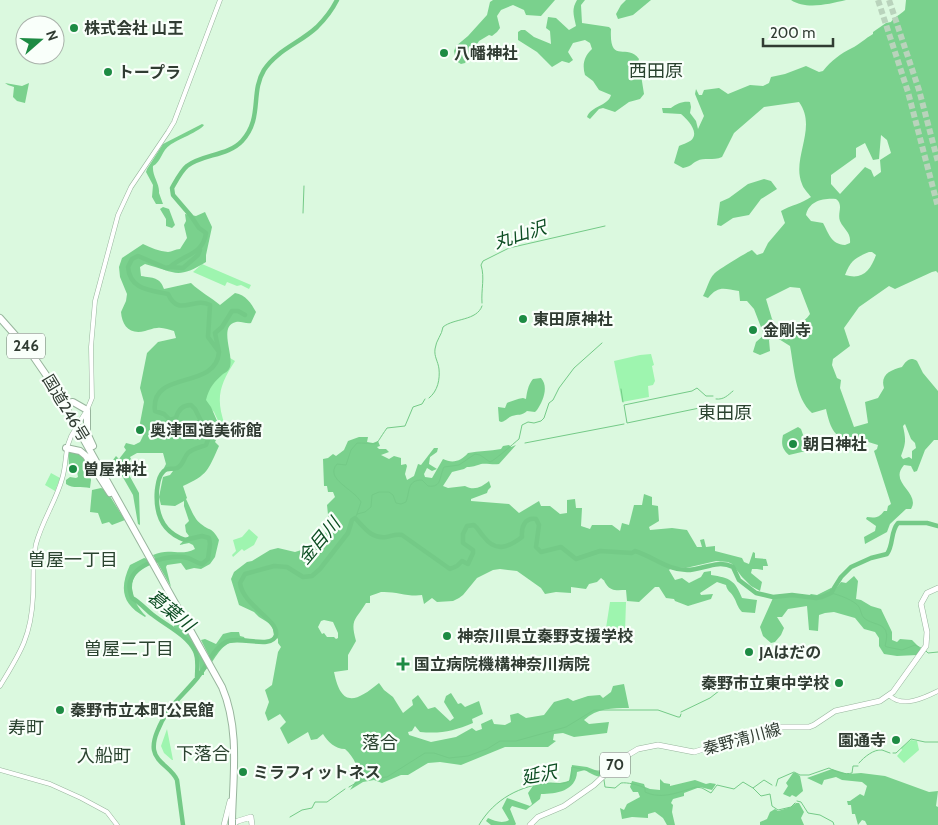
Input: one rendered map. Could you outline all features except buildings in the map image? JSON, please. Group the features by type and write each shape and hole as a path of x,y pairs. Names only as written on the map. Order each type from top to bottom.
{"highway":[{"name":"国道246号","path":"0,318 36,359 64,404 209,661 226,696 231,716 233,777"},
{"path":"64,404 73,402 88,410 87,433 106,476"},
{"path":"66,448 80,451 86,456 123,510"},
{"name":"246","path":"233,777 233,821"}],"main road":[{"path":"0,686 24,646 33,604 33,567 36,547 46,515 62,481 66,448 70,437 88,410 92,390 91,347 95,301 118,215 131,187 174,122 220,0"},
{"path":"938,588 928,591 921,604 928,632 928,642 890,696 896,700 909,701 924,698 938,691"},
{"name":"秦野清川線","path":"530,825 538,817 564,806 594,785 623,758 638,749 658,745 690,752 700,750 780,726 808,727 835,711 880,701 890,696"},
{"path":"0,770 50,784 81,798 107,812 117,825"},
{"path":"233,777 233,821"},
{"path":"224,825 233,821 246,821 251,825"}],"green space":[{"path":"493,0 555,0 541,16 526,15 524,10 513,5 501,10 497,16 500,28 492,36 489,35 479,41 465,63 461,64 456,61 454,51 456,46 487,15 490,2"},
{"path":"577,0 585,0 581,5 582,23 609,27 611,29 613,47 616,50 634,54 639,59 636,68 641,75 644,94 640,99 629,102 615,112 603,108 599,109 590,119 587,117 589,113 607,102 611,95 599,90 593,81 585,75 584,61 592,49 590,43 585,40 573,43 568,52 573,60 569,63 562,61 552,67 537,52 518,40 518,32 525,30 534,37 551,44 550,31 546,28 548,17 556,18 569,30 576,26 574,10"},
{"path":"626,0 651,0 633,15 618,19 616,14"},
{"path":"791,0 846,0 804,5"},
{"path":"906,0 938,0 938,273 936,271 932,272 895,289 889,286 859,307 844,328 850,346 833,359 832,365 837,378 841,380 840,388 854,427 868,423 865,402 878,398 884,388 883,380 885,376 902,367 908,360 917,361 923,373 938,391 938,440 934,440 925,450 917,471 914,472 911,466 904,465 900,471 902,482 912,497 911,509 906,509 890,524 887,532 865,544 864,537 875,531 876,526 866,519 867,517 879,516 884,511 887,511 888,506 891,504 874,451 878,445 862,440 860,437 845,439 840,437 832,428 826,409 812,413 806,407 796,382 790,346 774,336 769,340 770,351 760,355 753,352 756,342 764,335 754,309 747,301 740,301 739,291 722,289 715,291 708,298 703,296 712,276 720,269 752,250 757,255 763,253 768,243 785,223 781,211 811,197 804,189 799,174 806,122 804,112 799,102 764,107 734,133 722,157 700,160 683,168 674,163 679,146 693,138 693,128 681,114 663,113 662,108 671,108 680,103 690,102 690,113 696,121 698,129 704,116 695,94 696,89 699,95 702,95 704,90 719,88 728,94 750,85 763,86 769,83 771,77 806,66 819,72 823,71 836,58 856,46 886,23 891,22 905,10","holes":["881,135 887,140 891,153 880,160 881,172 874,177 871,170 865,167 840,194 831,184 831,175 856,157 856,148 865,143 873,160 879,159","836,199 840,204 839,218 849,236 850,243 845,245 836,243 829,235 823,223 811,221 806,215 810,206 817,201","869,252 876,255 865,273 857,276 845,275 849,266 857,258","790,287 800,288 810,314 808,317 784,334 772,319 766,299","905,424 911,439 915,443 916,448 912,451 912,459 909,457 903,459 901,456 905,441 903,426"]},
{"path":"5,83 22,86 29,83 25,103 17,101 13,97 14,87"},
{"path":"202,124 204,125 198,130 167,147 158,162 153,166 163,204 156,204 152,197 153,185 146,172 147,169 163,144"},
{"path":"764,179 771,181 777,189 761,199 749,215 733,218 721,226 717,225 720,202 729,198 748,184"},
{"path":"163,207 169,209 175,225 172,228 166,226 166,219 160,209"},
{"path":"205,212 212,227 206,262 182,273 170,272 145,264 140,267 141,276 158,280 164,289 191,283 220,305 235,293 239,294 248,300 256,312 251,323 236,322 228,329 227,336 231,364 229,369 212,386 206,400 221,430 215,442 219,446 206,471 183,486 186,499 196,519 212,531 219,540 215,557 210,564 201,569 186,570 181,563 167,565 171,587 153,555 195,549 189,543 179,545 189,536 185,525 189,521 184,501 175,506 161,505 159,497 163,477 170,475 173,471 171,468 164,468 166,464 163,453 137,453 130,457 128,473 139,493 140,525 138,524 133,495 113,460 116,456 119,459 126,450 124,447 126,443 134,445 140,442 144,434 140,423 144,402 140,388 147,353 158,342 176,338 174,331 155,328 135,332 125,325 121,312 127,294 120,277 119,267 122,258 143,244 168,252 180,249 187,238 184,225 186,221 185,214 196,216"},
{"path":"202,264 251,285 249,289 227,282 225,286 193,272"},
{"path":"651,354 655,381 653,385 648,386 649,397 622,402 614,361"},
{"path":"230,358 235,361 226,377 221,392 220,407 225,425 221,427 214,412 202,400"},
{"path":"541,378 545,390 537,410 512,416 503,422 499,421 498,407 505,408 507,403 521,398 526,399 531,381"},
{"path":"798,427 801,429 808,449 789,455 783,446 783,435"},
{"path":"359,437 368,437 367,442 373,443 378,441 380,446 377,447 379,449 386,449 389,452 381,455 389,459 394,456 401,458 401,465 406,464 405,474 407,480 414,476 418,464 421,465 434,448 438,448 437,452 430,457 429,464 437,469 432,471 427,468 424,474 425,477 432,478 443,459 457,461 468,453 516,445 499,464 481,464 452,472 443,486 448,488 465,486 475,488 481,487 489,481 491,487 487,493 471,499 471,501 509,504 519,513 539,501 541,506 550,506 560,514 567,513 567,500 575,499 576,508 582,508 581,526 590,529 592,525 612,525 620,531 622,523 629,525 634,505 642,505 644,494 652,497 652,505 658,506 659,521 649,527 650,530 672,528 687,530 697,547 702,547 700,540 704,539 706,547 715,546 715,551 742,558 744,562 749,564 753,552 755,553 755,558 766,559 768,566 763,566 763,570 752,569 751,573 762,582 760,591 751,586 732,564 728,562 716,561 686,568 672,567 669,570 675,580 682,578 689,583 701,577 704,572 711,571 711,575 723,577 731,581 737,587 742,598 757,600 755,613 742,612 726,585 717,582 700,593 701,595 713,594 711,599 688,606 674,599 666,598 659,587 655,587 639,602 627,601 626,590 610,588 601,578 597,582 589,584 586,589 571,587 571,593 556,592 545,594 541,588 517,571 500,569 493,570 477,578 463,595 453,601 437,602 432,598 424,604 422,595 386,592 370,596 370,603 366,603 355,620 353,628 356,641 348,655 348,670 334,672 337,683 345,696 356,698 379,683 393,697 403,713 413,705 412,700 418,695 428,709 435,707 450,721 454,718 444,702 446,696 451,693 458,704 461,703 465,707 479,701 483,714 472,719 473,723 453,730 434,733 420,732 415,726 412,731 408,732 409,735 431,742 456,737 472,728 476,731 482,729 481,724 492,719 494,724 505,725 511,722 510,715 518,713 526,718 544,715 554,702 568,698 573,701 588,696 600,695 603,698 611,692 613,686 624,684 629,708 599,711 584,720 589,724 609,722 607,733 574,737 563,733 554,734 553,740 556,741 548,747 505,747 461,765 440,762 428,763 408,775 401,775 382,783 374,780 363,782 350,790 355,782 359,780 359,776 353,759 345,749 338,748 332,744 323,734 317,739 311,740 308,732 288,744 280,728 286,722 280,714 268,721 265,713 269,702 265,690 272,685 278,652 281,647 274,635 272,625 254,612 239,605 231,579 234,572 247,562 270,550 278,548 295,552 314,546 326,532 329,524 327,505 335,497 333,492 328,492 327,486 324,486 323,459 333,454 336,456 344,450 348,441","holes":["321,621 333,622 338,633 338,638 336,639 334,637 327,637 324,633 322,634 318,627"]},
{"path":"70,450 77,452 87,461 91,480 90,488 74,487 66,484 66,480 70,477 78,477 76,466 69,465 68,452"},
{"path":"51,473 60,478 55,491 45,485"},
{"path":"101,488 106,490 125,520 112,525 109,522 102,524 98,513 90,512 92,490"},
{"path":"249,529 258,537 254,545 244,551 242,549 233,557 232,555 236,551 233,540 242,537"},
{"path":"144,558 148,559 149,563 137,573 132,584 132,590 135,602 145,617 131,607 127,601 124,589 124,581 130,565"},
{"path":"854,576 858,581 856,599 881,609 892,632 892,640 897,642 900,639 912,640 922,650 917,655 897,656 884,654 879,646 879,638 875,632 864,629 855,618 834,612 819,615 818,631 809,630 807,606 788,609 782,617 777,617 784,628 775,642 771,643 763,636 760,627 773,598 793,595 807,597 811,594 817,595 831,588 834,591 841,582 846,583"},
{"path":"610,602 626,602 625,632 606,628"},
{"path":"174,623 185,626 208,667 204,675 201,675 196,650 174,627"},
{"path":"239,632 240,636 245,639 229,643 212,662 201,640 205,639 216,644 223,634"},
{"path":"167,729 173,760 164,753 161,746"},
{"path":"911,740 917,741 919,750 904,763 897,756 902,750 901,748"},
{"path":"572,765 587,767 600,772 600,777 585,770 577,772 576,778 569,787 559,792 541,794 540,799 526,810 512,806 510,809 515,825 491,825 486,821 488,818 501,822 509,820 502,808 507,798 530,806 532,804 528,793 535,783 569,781"},
{"path":"832,769 848,774 861,773 885,776 929,792 938,791 936,806 938,807 938,825 867,825 862,820 858,825 855,814 852,814 851,805 848,805 847,801 860,794 864,796 867,786 862,782 842,780 836,777 824,780 822,785 807,778"},
{"path":"793,773 800,776 803,791 796,797 792,795 790,797 783,794 788,786 786,783"},
{"path":"660,779 664,783 670,784 670,786 695,780 706,784 716,784 712,790 700,787 684,793 684,796 673,799 671,803 673,805 672,812 675,825 667,825 663,818 655,812 648,814 648,818 632,817 622,819 620,808 624,810 627,804 640,797 638,792 633,792 630,787 632,781 644,784 645,787 650,789 660,790"},
{"path":"799,803 804,812 801,818 804,825 760,825 760,822 767,819 770,812 775,809 778,811 791,807"}],"waterway":[{"name":"葛葉川","path":"197,678 197,657 191,645 182,635 132,598 130,584 135,573 141,568 165,558 188,558 202,564 208,559 209,538 202,536 185,540 177,537 166,527 157,507 157,490 158,481 163,472 179,467 190,452 206,445 209,437 195,409 191,405 183,407 179,410 176,418 170,420 164,414 155,411 156,398 162,390 172,384 207,372 215,364 219,352 208,337 210,305 204,303 177,305 168,294 148,290 137,285 130,275 128,267 132,259 138,256 166,268 170,267 201,246 206,233 199,228 173,195 172,188 187,166 200,159 230,150 242,141 252,123 260,79 264,70 275,57 317,27 337,0"},
{"path":"303,213 304,186"},
{"name":"丸山沢","path":"482,303 483,274 481,265 483,261 509,248 605,226"},
{"path":"170,267 183,268 198,255 200,250"},
{"name":"丸山沢","path":"429,398 439,381 435,349 443,327 470,317 479,311 482,306"},
{"path":"219,352 215,333 222,327 232,311 238,311 245,315"},
{"path":"355,518 357,514 365,512 371,507 372,495 379,492 389,492 393,495 396,503 401,504 406,502 411,484 417,480 422,480 428,486 433,486 438,484 444,467 459,465 475,454 490,462 496,458 519,439 522,425 528,422 541,421 544,418 549,403 553,400 559,388 574,368 602,343"},
{"path":"713,396 706,396 697,388 692,391 624,405 627,423 714,405"},
{"path":"621,389 623,402"},
{"path":"716,399 724,398 733,391"},
{"name":"丸山沢","path":"357,514 361,502 337,479 334,469 337,464 346,465 351,450 357,443 374,444 378,442 387,428 405,426 413,407 422,404 425,399"},
{"path":"525,443 624,424"},
{"name":"金目川","path":"183,825 177,780 172,772 155,755 154,750 155,738 165,715 198,677 221,645 232,640 268,641 276,635 272,624 247,599 240,583 245,574 274,566 287,567 303,577 312,576 320,569 348,533 352,520 355,518 368,532 376,536 402,535 450,569 462,561 468,564 473,553 473,550 463,543 463,534 467,526 474,525 489,542 498,547 503,547 522,537 522,530 526,521 536,519 539,525 536,547 541,552 561,547 576,559 600,551 632,553 635,551 667,566 687,570 716,564 727,565 733,567 739,580 756,593 773,597 792,595 816,598 831,593 841,577 851,567 871,558 887,554 898,523 927,523 938,526"},
{"path":"831,593 854,602 859,607 864,618 881,626 886,632 885,646 902,650 915,645 921,648"},
{"path":"925,650 928,653 938,652"},
{"path":"681,712 710,698 724,687 720,683"},
{"path":"349,787 363,779 387,777 425,753 434,753 449,758 468,756 487,749 500,741 516,741 566,727 594,710 658,710 678,717 681,714"},
{"name":"延沢","path":"893,753 896,753 911,739 938,742"},
{"name":"延沢","path":"859,763 866,756 876,751 882,750 890,753"},
{"name":"延沢","path":"776,786 778,779 794,772 800,775 809,775 829,768 849,774 852,773 853,766 858,766"},
{"name":"延沢","path":"479,825 492,808 519,790 539,784 569,781 572,767 600,771 600,775"},
{"name":"延沢","path":"604,780 605,787 615,788 621,783 630,783 645,788 645,792 658,795 671,794 696,787 711,793 717,785 734,789 743,782 753,788 764,780 772,785"},
{"path":"753,788 761,796 770,794 772,806 778,810 791,807 795,803"},
{"path":"290,817 302,810 312,808 315,802 327,802 345,789"},
{"path":"797,801 801,802 808,813 820,815 833,822 834,825"}],"tunnel":[{"path":"878,0 908,92 938,207"},
{"path":"889,0 919,90 938,162"}],"place":[{"name":"株式会社 山王","path":"74,28"},
{"name":"八幡神社","path":"444,53"},
{"name":"トープラ","path":"108,72"},
{"name":"東田原神社","path":"523,319"},
{"name":"金剛寺","path":"753,330"},
{"name":"奥津国道美術館","path":"140,430"},
{"name":"朝日神社","path":"793,444"},
{"name":"曽屋神社","path":"73,469"},
{"name":"神奈川県立秦野支援学校","path":"447,636"},
{"name":"JAはだの","path":"749,652"},
{"name":"国立病院機構神奈川病院","path":"403,664"},
{"name":"秦野市立東中学校","path":"839,683"},
{"name":"秦野市立本町公民館","path":"60,710"},
{"name":"園通寺","path":"896,740"},
{"name":"ミラフィットネス","path":"243,772"}],"district":[{"name":"西田原","path":"656,71"},
{"name":"東田原","path":"725,413"},
{"name":"曽屋一丁目","path":"73,560"},
{"name":"曽屋二丁目","path":"129,649"},
{"name":"寿町","path":"26,728"},
{"name":"落合","path":"380,743"},
{"name":"下落合","path":"203,754"},
{"name":"入船町","path":"104,756"}]}
